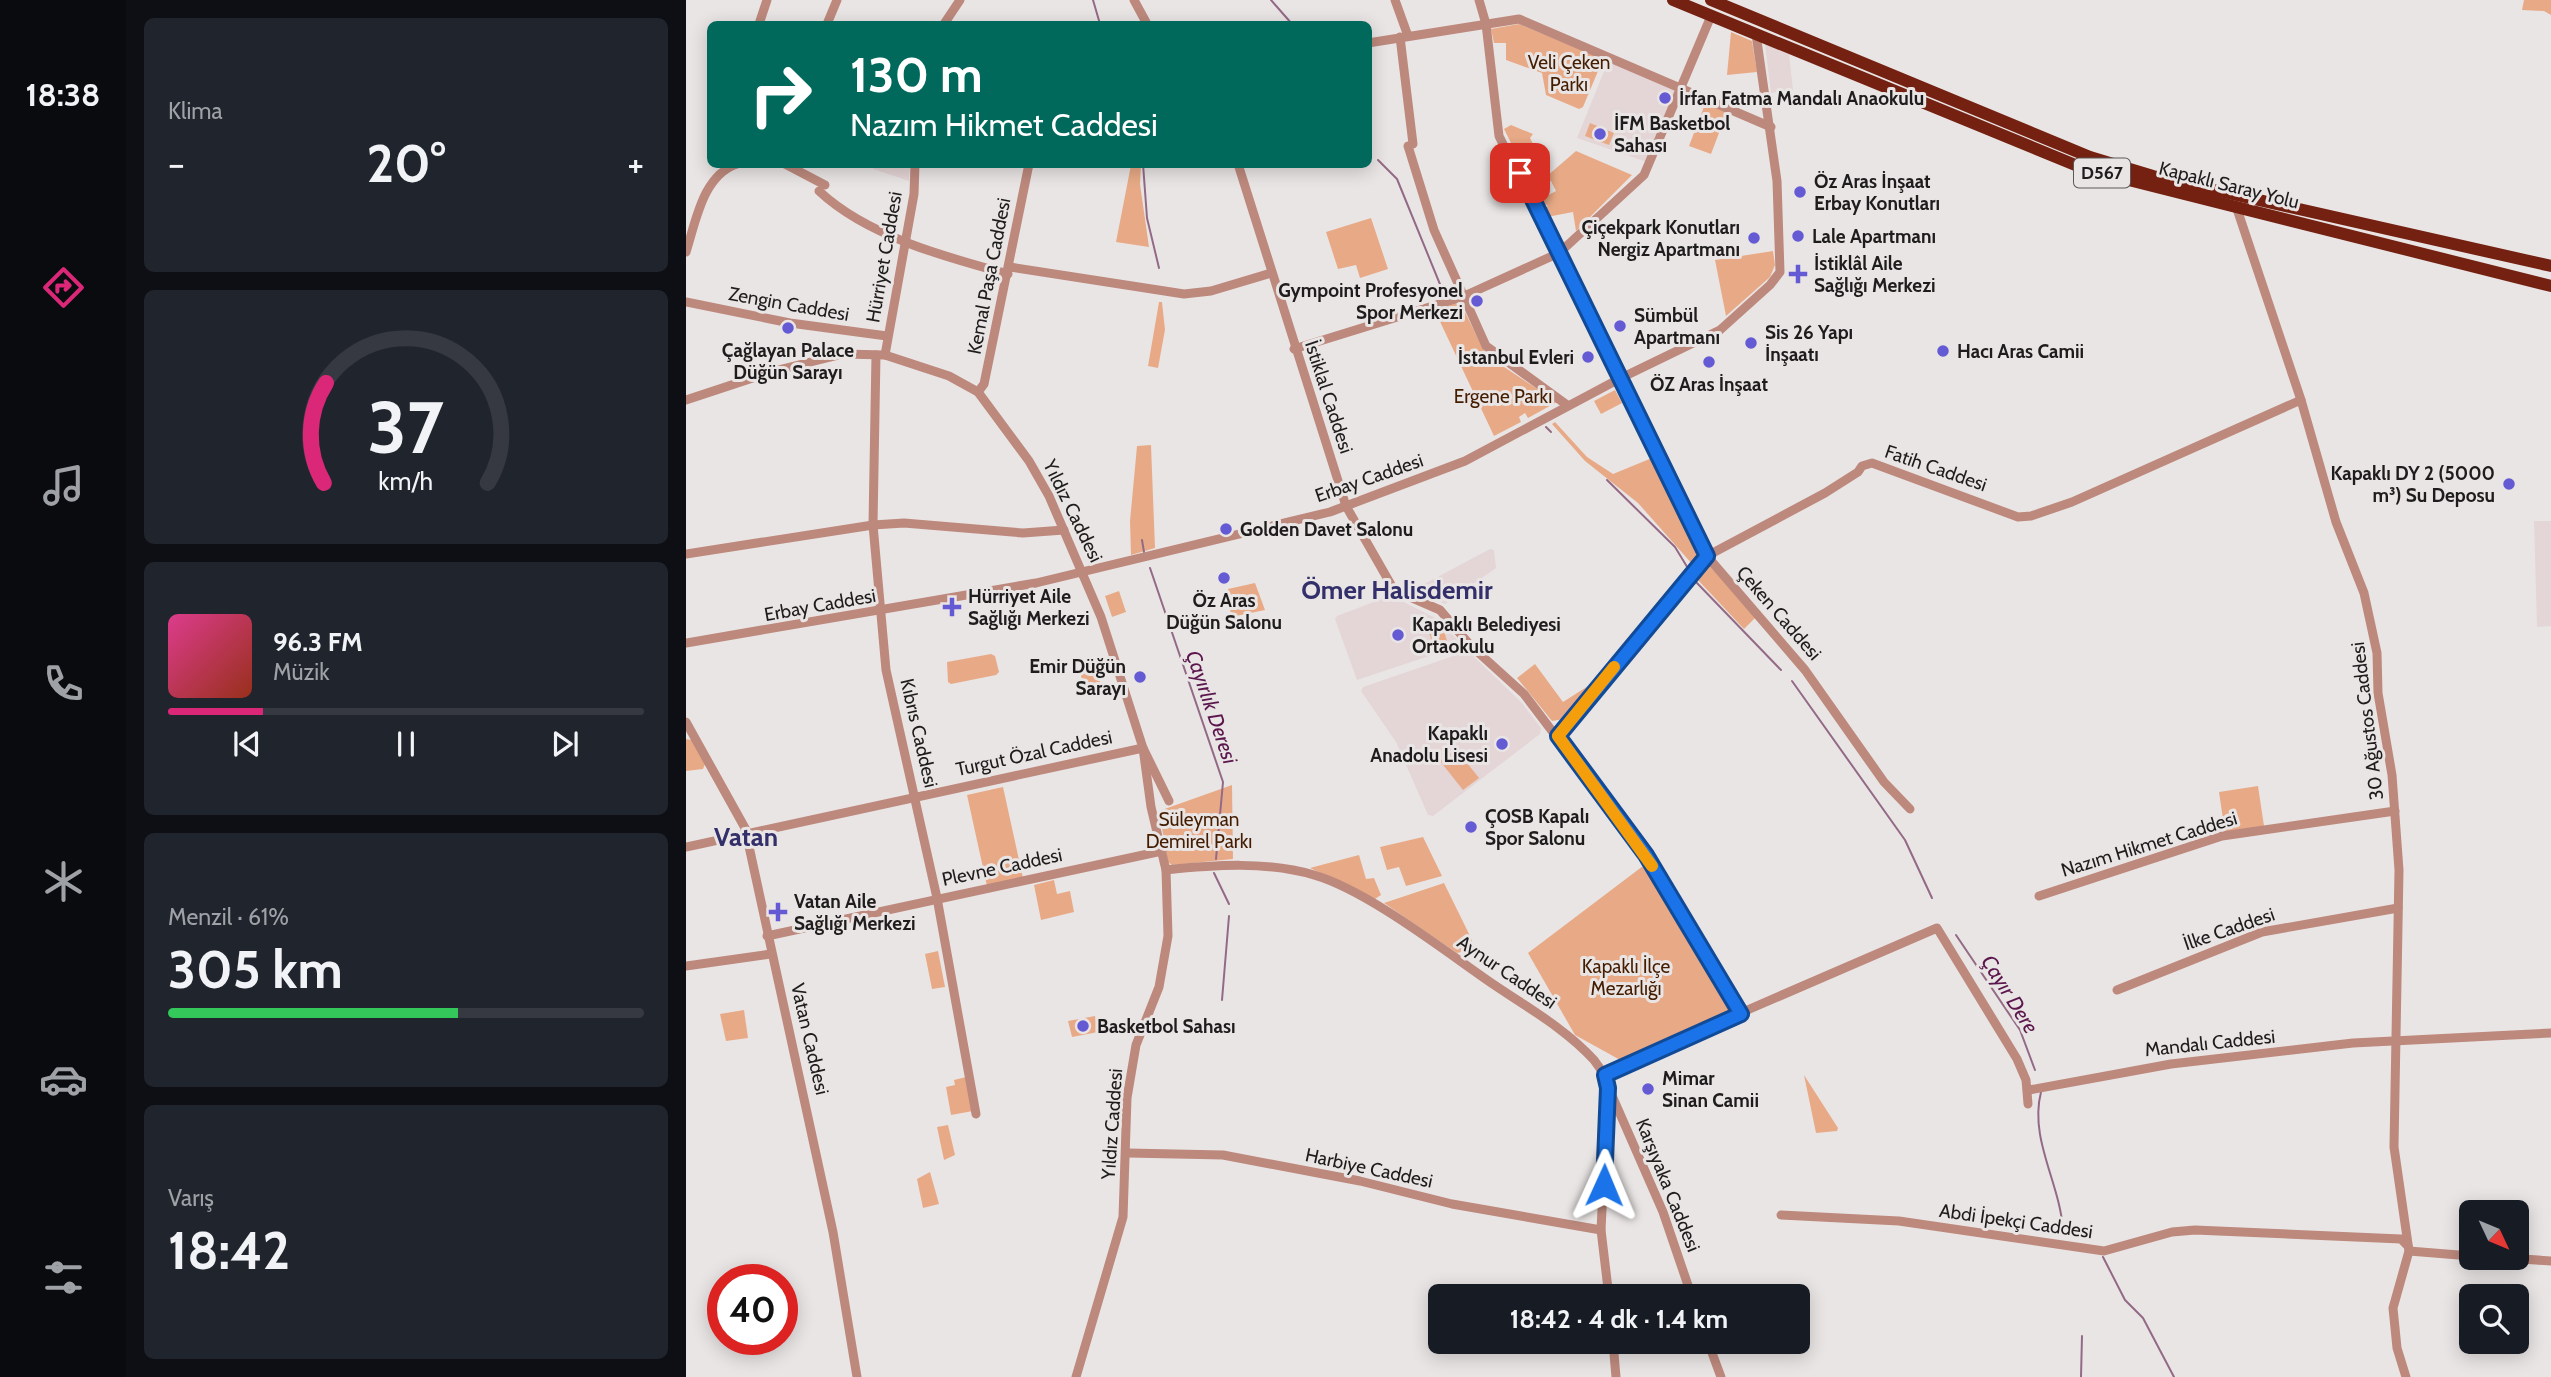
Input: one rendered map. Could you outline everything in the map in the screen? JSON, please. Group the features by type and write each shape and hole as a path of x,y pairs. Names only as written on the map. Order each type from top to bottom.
{"highway":[{"name":"Kapaklı Saray Yolu","path":"1673,0 2085,169 2551,285"},
{"name":"Kapaklı Saray Yolu","path":"1711,0 2115,165 2153,177 2551,266"}],"street":[{"path":"759,21 766,0"},
{"path":"828,21 837,0"},
{"path":"950,13 953,0"},
{"path":"946,21 960,0"},
{"path":"1134,0 1145,21"},
{"path":"1395,0 1404,37 1411,145 1434,230 1458,298 1489,350 1567,405"},
{"name":"Çeken Caddesi","path":"1479,0 1486,24 1499,136 1707,556 1805,670 1884,782 1910,809"},
{"path":"1294,349 1458,298 1559,253 1644,175 1711,16"},
{"path":"1372,42 1519,19 1771,127"},
{"name":"Erbay Caddesi","path":"686,643 880,612 1083,573 1163,555 1346,506 1465,461 1567,405 1720,330 1770,285 1780,272 1777,181 1756,34"},
{"path":"686,252 709,187 724,168"},
{"path":"791,168 822,188 846,215 951,258 1009,271 1167,293 1211,292 1271,273"},
{"name":"Hürriyet Caddesi","path":"880,355 887,336 914,194 915,168"},
{"name":"Kemal Paşa Caddesi","path":"978,392 984,384 1028,168"},
{"name":"İstiklal Caddesi","path":"1239,168 1294,349 1346,506 1394,590 1440,610 1470,645 1524,694 1646,855 1741,1014"},
{"name":"30 Ağustos Caddesi","path":"2236,206 2301,400 2336,522 2370,614 2395,811 2398,908 2394,1147 2409,1248"},
{"name":"Zengin Caddesi","path":"686,302 790,323 887,336"},
{"name":"Yıldız Caddesi","path":"686,400 774,371 843,354 880,355 940,372 978,392 1029,461 1064,530 1106,629 1143,748 1166,870 1168,936 1159,987 1136,1045 1127,1098 1128,1153 1123,1217 1076,1377"},
{"name":"Kıbrıs Caddesi","path":"880,355 873,525 886,670 937,898 976,1114"},
{"name":"Fatih Caddesi","path":"1558,736 1707,556 1825,493 1858,472 1862,466 1872,463 2018,517 2031,516 2072,502 2301,400"},
{"path":"686,554 873,525 904,523 1023,533 1064,530"},
{"name":"Vatan Caddesi","path":"686,722 747,834 766,936 784,1000 833,1232 857,1377"},
{"name":"Yıldız Caddesi","path":"1143,748 1169,801"},
{"name":"Turgut Özal Caddesi","path":"686,847 1143,748"},
{"name":"Nazım Hikmet Caddesi","path":"2039,896 2145,864 2222,836 2395,811"},
{"name":"Plevne Caddesi","path":"766,936 1162,851"},
{"name":"Aynur Caddesi","path":"1166,870 1263,866 1314,874 1373,903 1466,964 1548,1021 1593,1059 1605,1075 1608,1088 1601,1230 1607,1284"},
{"name":"İlke Caddesi","path":"2117,990 2262,932 2398,908"},
{"path":"1605,1075 1937,928 2017,1059 2029,1090 2028,1104"},
{"path":"686,966 771,954"},
{"name":"Mandalı Caddesi","path":"2029,1090 2171,1064 2353,1043 2551,1033"},
{"name":"Karşıyaka Caddesi","path":"1608,1088 1663,1212 1688,1284"},
{"name":"Harbiye Caddesi","path":"1128,1153 1223,1155 1360,1181 1452,1204 1601,1230"},
{"name":"Abdi İpekçi Caddesi","path":"1781,1215 1899,1221 2104,1251 2172,1233 2195,1230 2401,1239 2409,1248 2459,1254"},
{"path":"2406,1377 2397,1348 2393,1308 2409,1248"},
{"path":"2529,1259 2551,1261"},
{"path":"1614,1354 1616,1377"},
{"path":"1712,1354 1721,1377"}],"shaded area":[{"path":"1765,44 1789,54 1793,90 1771,93"},
{"path":"1612,62 1676,89 1647,162 1577,138 1607,64"},
{"path":"910,168 909,181 873,169"},
{"path":"2534,521 2551,521 2551,626 2537,627"},
{"path":"1490,549 1494,550 1496,568 1445,604 1425,596 1427,592 1417,588"},
{"name":"Kapaklı Belediyesi Ortaokulu","path":"1387,597 1396,598 1439,620 1462,645 1357,680 1335,619"},
{"path":"1468,651 1522,703 1541,728 1540,734 1433,816 1428,815 1396,742 1361,691 1363,687"}],"green space":[{"path":"2524,0 2551,0 2551,15 2544,11 2522,10"},
{"name":"Veli Çeken Parkı","path":"1519,24 1603,59 1583,107 1579,109 1546,95 1542,73 1506,60 1506,43 1494,43 1491,29"},
{"path":"1731,32 1752,41 1757,72 1727,75"},
{"path":"1705,104 1727,112 1711,154 1689,146"},
{"name":"İFM Basketbol Sahası","path":"1590,123 1614,133 1609,145 1585,136"},
{"path":"1511,125 1533,134 1530,138 1541,160 1532,165 1536,174 1528,177 1504,129"},
{"path":"1576,151 1632,175 1576,231 1573,212 1547,217 1543,209 1548,206 1539,200 1556,191 1551,181 1539,183"},
{"path":"1130,168 1141,168 1140,184 1149,247 1116,242"},
{"path":"1371,218 1388,269 1360,278 1356,265 1338,269 1326,232"},
{"path":"1773,251 1775,265 1770,277 1726,316 1715,260"},
{"path":"1159,302 1162,302 1165,330 1158,368 1148,366"},
{"name":"Ergene Parkı","path":"1456,303 1461,313 1465,312 1486,355 1557,402 1528,418 1525,413 1519,417 1521,422 1494,436 1435,311"},
{"path":"1615,390 1622,403 1601,414 1594,401"},
{"path":"1555,422 1587,457 1613,474 1652,458 1700,555 1693,565 1638,503 1585,461 1552,424"},
{"path":"1151,445 1155,548 1131,555 1130,521 1137,446"},
{"path":"1708,563 1755,618 1744,629 1697,579"},
{"path":"1255,583 1265,610 1231,617 1228,589"},
{"path":"1119,591 1126,612 1112,617 1105,596"},
{"path":"1441,622 1449,647 1435,651 1427,626"},
{"path":"991,654 995,656 999,672 996,675 951,684 948,682 947,662"},
{"path":"1096,663 1101,687 1084,690 1079,666"},
{"path":"1535,664 1563,702 1596,681 1564,719 1552,721 1517,678"},
{"path":"686,739 692,740 705,764 703,769 686,771"},
{"path":"1456,749 1479,778 1463,790 1440,761"},
{"name":"Süleyman Demirel Parkı","path":"1232,785 1233,859 1172,865 1168,862 1159,811"},
{"path":"2258,786 2264,826 2225,833 2219,792"},
{"path":"1003,787 1023,878 987,886 967,795"},
{"path":"1423,837 1442,876 1406,886 1399,867 1387,870 1380,847"},
{"path":"1359,855 1366,879 1374,878 1381,895 1375,899 1310,868"},
{"name":"Kapaklı İlçe Mezarlığı","path":"1643,866 1730,1004 1727,1014 1622,1061 1575,1035 1528,953"},
{"path":"1054,880 1057,894 1070,891 1074,912 1041,920 1034,885"},
{"path":"1444,883 1472,940 1470,950 1457,953 1384,903"},
{"path":"938,951 945,987 932,989 925,954"},
{"path":"744,1010 748,1038 726,1041 720,1014"},
{"name":"Basketbol Sahası","path":"1095,1016 1098,1032 1072,1037 1068,1021"},
{"path":"1804,1075 1838,1128 1837,1131 1816,1133"},
{"path":"966,1077 973,1111 951,1115 946,1087 955,1085 954,1080"},
{"path":"948,1125 955,1155 944,1160 937,1127"},
{"path":"930,1172 939,1204 923,1208 917,1179"}],"waterway":[{"name":"Çayırlık Deresi","path":"1093,0 1099,21"},
{"path":"1271,0 1289,21"},
{"path":"1378,160 1397,179 1446,299"},
{"name":"Çayırlık Deresi","path":"1143,168 1147,218 1159,268"},
{"path":"1546,427 1551,432"},
{"path":"1607,480 1675,547 1689,570"},
{"name":"Çayırlık Deresi","path":"1142,540 1144,552"},
{"name":"Çayırlık Deresi","path":"1150,568 1223,782 1216,859"},
{"path":"1696,582 1781,670"},
{"path":"1792,681 1905,840 1932,898"},
{"path":"1214,873 1229,904"},
{"path":"1222,1000 1229,916"},
{"name":"Çayır Dere","path":"1956,935 2020,1030 2035,1070"},
{"name":"Çayır Dere","path":"2041,1092 2038,1109 2042,1144 2057,1195 2063,1230 2068,1235"},
{"path":"2103,1257 2125,1300 2143,1318 2174,1377"},
{"path":"2081,1377 2082,1336"}],"slow traffic":[{"path":"1614,667 1558,736 1652,866"}],"place":[{"name":"İrfan Fatma Mandalı Anaokulu","path":"1665,98"},
{"name":"İFM Basketbol Sahası","path":"1600,134"},
{"name":"Öz Aras İnşaat Erbay Konutları","path":"1800,192"},
{"name":"Lale Apartmanı","path":"1798,236"},
{"name":"Çiçekpark Konutları Nergiz Apartmanı","path":"1754,238"},
{"name":"İstiklâl Aile Sağlığı Merkezi","path":"1798,274"},
{"name":"Gympoint Profesyonel Spor Merkezi","path":"1477,301"},
{"name":"Sümbül Apartmanı","path":"1620,326"},
{"name":"Çağlayan Palace Düğün Sarayı","path":"788,328"},
{"name":"Sis 26 Yapı İnşaatı","path":"1751,343"},
{"name":"Hacı Aras Camii","path":"1943,351"},
{"name":"İstanbul Evleri","path":"1588,357"},
{"name":"ÖZ Aras İnşaat","path":"1709,362"},
{"name":"Kapaklı DY 2 (5000 m³) Su Deposu","path":"2509,484"},
{"name":"Golden Davet Salonu","path":"1226,529"},
{"name":"Öz Aras Düğün Salonu","path":"1224,578"},
{"name":"Hürriyet Aile Sağlığı Merkezi","path":"952,607"},
{"name":"Kapaklı Belediyesi Ortaokulu","path":"1398,635"},
{"name":"Emir Düğün Sarayı","path":"1140,677"},
{"name":"Kapaklı Anadolu Lisesi","path":"1502,744"},
{"name":"ÇOSB Kapalı Spor Salonu","path":"1471,827"},
{"name":"Vatan Aile Sağlığı Merkezi","path":"778,912"},
{"name":"Basketbol Sahası","path":"1083,1026"},
{"name":"Mimar Sinan Camii","path":"1648,1089"}],"district":[{"name":"Ömer Halisdemir","path":"1397,590"},
{"name":"Vatan","path":"746,837"}],"route":[{"path":"1520,173 1707,556 1558,736 1590,783 1646,855 1741,1014 1605,1075 1608,1088 1604,1185"}]}
